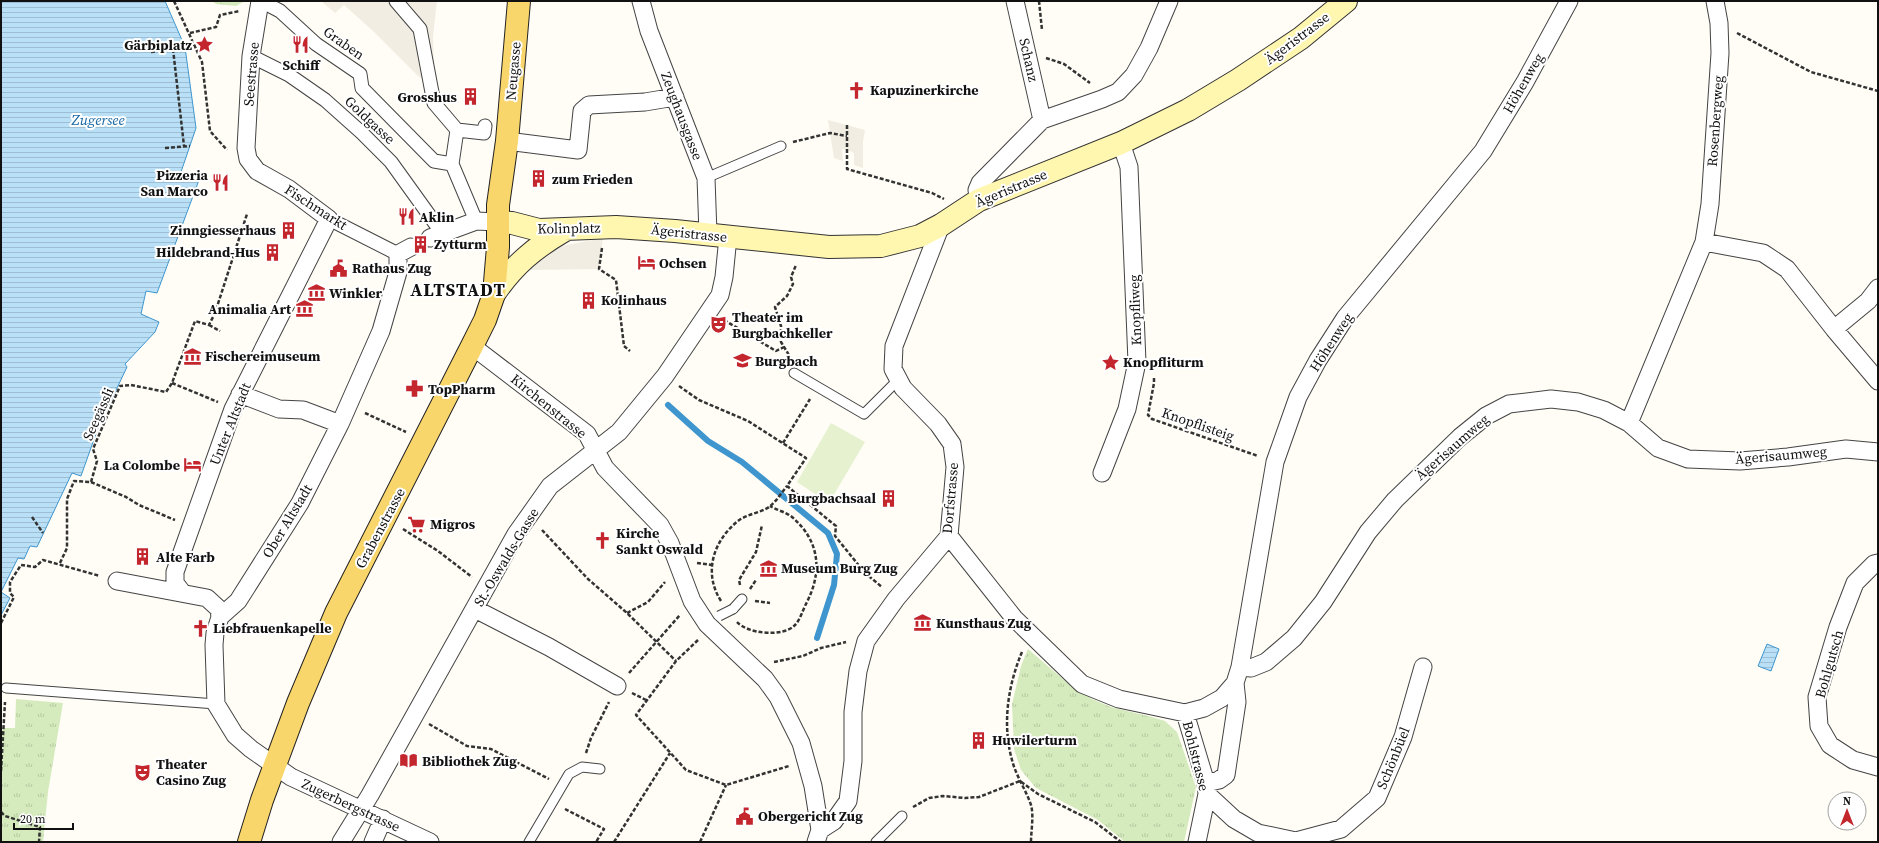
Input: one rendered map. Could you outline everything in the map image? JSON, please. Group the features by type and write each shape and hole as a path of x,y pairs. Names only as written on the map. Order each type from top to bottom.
{"main road":[{"name":"Neugasse","path":"507,141 519,1"},
{"name":"Ägeristrasse","path":"616,227 829,247 881,246 920,236 941,225 979,200 1120,143 1188,110 1238,80 1301,38 1346,1"},
{"path":"494,294 498,247 498,205 507,141"},
{"name":"Kolinplatz","path":"498,222 512,223 539,230 616,227"},
{"path":"494,294 508,274 525,257 541,244 566,230"},
{"name":"Grabenstrasse","path":"249,842 259,807 321,644 485,320 494,294"}],"street":[{"name":"Seestrasse","path":"246,148 251,56 260,1"},
{"name":"Graben","path":"260,1 280,11 316,44 360,74 362,88 434,161 452,164"},
{"path":"396,1 420,29 434,103 457,130 484,133 485,126"},
{"name":"Zeughausgasse","path":"641,1 649,31 706,178 718,236"},
{"name":"Schanz","path":"1015,1 1042,120"},
{"path":"979,200 977,190 980,183 1042,120 1118,92 1134,75 1149,48 1169,1"},
{"name":"Höhenweg","path":"1237,675 1275,462 1298,397 1318,360 1345,318 1483,151 1525,82 1570,1"},
{"name":"Rosenbergweg","path":"1629,423 1704,242 1710,204 1720,52 1719,23 1715,1"},
{"name":"Goldgasse","path":"251,56 289,75 313,92 362,133 391,162 436,235"},
{"path":"507,141 578,150 582,111 589,105 645,102 675,97"},
{"path":"457,130 452,164 476,221"},
{"name":"Knopfliweg","path":"1102,473 1127,409 1137,362 1129,167 1120,143"},
{"name":"Fischmarkt","path":"246,148 248,159 257,171 289,189 329,219 404,251"},
{"name":"Unter Altstadt","path":"182,592 175,583 175,572 190,527 237,401 329,219"},
{"name":"Kolinplatz","path":"436,235 476,221 498,222"},
{"name":"Dorfstrasse","path":"818,836 834,821 848,801 853,760 853,712 858,671 866,641 896,599 949,536 955,468 952,444 938,424 903,388 893,369 894,346 941,225"},
{"name":"St.-Oswalds-Gasse","path":"341,842 362,810 476,609 516,534 550,486 619,432 665,376 720,295 725,270 718,236"},
{"path":"1704,242 1763,253 1787,269 1834,329 1878,381"},
{"name":"Ober Altstadt","path":"220,618 238,601 300,503 340,424 381,331 404,251"},
{"path":"1834,329 1868,301 1878,288"},
{"name":"Kirchenstrasse","path":"472,346 587,434 605,468 660,525 670,543 692,601 765,679 781,704 801,743 813,786 818,836"},
{"name":"Ägerisaumweg","path":"1237,675 1266,662 1294,638 1323,602 1368,532 1395,500 1460,437 1486,416 1509,404 1551,399 1578,402 1604,410 1629,423 1658,448 1688,458 1740,460 1788,457 1846,449 1878,452"},
{"path":"237,401 279,409 303,410 340,424"},
{"name":"Bohlstrasse","path":"949,536 1029,635 1082,684 1118,699 1185,713 1207,789 1197,842"},
{"name":"Bohlgutsch","path":"1878,563 1874,564 1855,583 1838,627 1817,697 1818,726 1830,745 1853,760 1878,767"},
{"path":"117,581 182,592 207,598 219,608 220,618 215,633 214,645 216,704 235,735 274,766"},
{"path":"476,609 549,647 617,686"},
{"name":"Schönbüel","path":"1207,789 1234,819 1258,833 1296,841 1341,829 1377,798 1403,737 1423,667"},
{"path":"1185,713 1204,708 1222,698 1237,675"},
{"path":"1207,789 1226,775 1237,702 1237,675"},
{"name":"Zugerbergstrasse","path":"274,766 308,786 383,819 430,842"},
{"path":"373,842 383,819"}],"lane":[{"path":"706,178 781,146"},
{"path":"796,374 864,414 899,379"},
{"path":"712,623 730,611 742,599"},
{"path":"6,688 216,704"},
{"path":"529,842 568,774 582,767 600,769"},
{"path":"876,842 902,816"}],"path":[{"path":"174,1 202,62 210,132"},
{"path":"1039,1 1042,31"},
{"path":"190,33 216,27 220,15"},
{"path":"1719,23 1811,72 1878,91"},
{"path":"152,52 185,47"},
{"path":"173,49 184,146"},
{"path":"1045,52 1046,58 1064,64 1096,87 1102,99"},
{"path":"847,125 848,169 943,197"},
{"path":"781,146 830,133 847,136"},
{"path":"165,148 190,146"},
{"path":"209,325 215,313 247,214"},
{"path":"616,227 603,238 599,269 616,280 624,346 630,350"},
{"path":"796,374 799,370 780,342 781,326 775,307 787,296 793,284 791,277 799,256 800,245"},
{"path":"710,311 776,351 784,347"},
{"path":"220,331 209,325 195,321 172,383 237,401"},
{"name":"Knopflisteig","path":"1153,376 1154,383 1148,415 1152,419 1262,457"},
{"name":"Seegässli","path":"91,482 96,461 93,449 120,386 130,384 166,392 172,383"},
{"path":"783,443 818,387"},
{"path":"686,391 699,400 748,421 806,458 787,486 770,506 739,521 725,536 714,555 711,578 720,599 739,624 754,632 784,632 795,625 813,590 818,560 808,534 790,516 770,506"},
{"path":"348,405 408,433"},
{"path":"60,563 66,548 67,499 74,481 91,482 126,496 139,506 190,527"},
{"path":"787,486 836,526 835,536 850,555 865,573 896,599"},
{"path":"32,517 43,533"},
{"path":"762,525 756,552 739,580 742,599 770,603"},
{"path":"538,527 588,579 627,613 676,661"},
{"path":"402,529 438,551 487,588"},
{"path":"1,623 14,597 10,593 10,582 21,565 35,567 43,560 60,563 84,571"},
{"path":"627,613 648,602 668,579"},
{"path":"712,623 676,661 636,715 686,770 726,785 806,761"},
{"path":"1029,635 1017,665 1008,705 1007,734 1012,760 1031,806 1031,842"},
{"path":"803,656 821,648 859,640 866,641"},
{"path":"1,771 6,688"},
{"path":"415,716 467,746 491,749 561,786"},
{"path":"614,842 670,753"},
{"path":"902,816 916,804 929,798 943,796 979,797 1020,781"},
{"path":"1020,781 1038,794 1095,822 1121,842"},
{"path":"700,842 726,785"},
{"path":"1,812 5,816 40,827 38,842"},
{"path":"574,813 604,829 596,842"}],"green space":[{"path":"212,1 245,1 236,6 216,4"},
{"path":"831,423 865,442 829,503 797,482"},
{"path":"1028,649 1071,686 1092,699 1111,707 1165,721 1177,732 1196,787 1184,842 1125,842 1098,820 1036,788 1021,770 1014,749 1012,704 1021,666"},
{"path":"16,699 63,703 48,792 43,842 1,842 1,728 15,728"}],"shaded area":[{"path":"321,1 437,1 433,36 434,71 430,83 418,76 374,32 344,5 335,13"},
{"path":"828,120 865,130 863,141 863,168 854,165 854,153 848,150 842,149 843,161 834,158"},
{"path":"603,238 599,269 528,270 551,248"}],"water":[{"name":"Zugersee","path":"1,1 165,1 185,47 196,128 181,172 199,180 157,293 146,291 141,314 159,322 155,332 125,364 127,367 98,428 81,476 72,473 37,547 30,546 24,559 18,558 1,592"},
{"path":"1,592 10,598 1,615"},
{"path":"1767,644 1779,649 1771,671 1758,666"}],"waterway":[{"path":"668,405 708,441 742,462 828,533 837,554 834,585 817,638"}],"place":[{"name":"Gärbiplatz","path":"205,45"},
{"name":"Schiff","path":"301,45"},
{"name":"Kapuzinerkirche","path":"857,90"},
{"name":"Grosshus","path":"470,97"},
{"name":"zum Frieden","path":"539,179"},
{"name":"Pizzeria San Marco","path":"221,183"},
{"name":"Aklin","path":"406,217"},
{"name":"Zinngiesserhaus","path":"289,230"},
{"name":"Zytturm","path":"421,244"},
{"name":"Hildebrand-Hus","path":"273,252"},
{"name":"Ochsen","path":"646,263"},
{"name":"Rathaus Zug","path":"339,268"},
{"name":"Winkler","path":"316,293"},
{"name":"Kolinhaus","path":"588,300"},
{"name":"Animalia Art","path":"304,309"},
{"name":"Theater im Burgbachkeller","path":"719,325"},
{"name":"Fischereimuseum","path":"192,356"},
{"name":"Burgbach","path":"742,361"},
{"name":"Knopfliturm","path":"1110,362"},
{"name":"TopPharm","path":"415,389"},
{"name":"La Colombe","path":"193,465"},
{"name":"Burgbachsaal","path":"889,498"},
{"name":"Migros","path":"417,524"},
{"name":"Kirche Sankt Oswald","path":"603,541"},
{"name":"Alte Farb","path":"143,557"},
{"name":"Museum Burg Zug","path":"768,568"},
{"name":"Kunsthaus Zug","path":"923,623"},
{"name":"Liebfrauenkapelle","path":"200,628"},
{"name":"Huwilerturm","path":"979,740"},
{"name":"Bibliothek Zug","path":"409,761"},
{"name":"Theater Casino Zug","path":"143,772"},
{"name":"Obergericht Zug","path":"745,816"}],"district":[{"name":"ALTSTADT","path":"458,289"}]}
